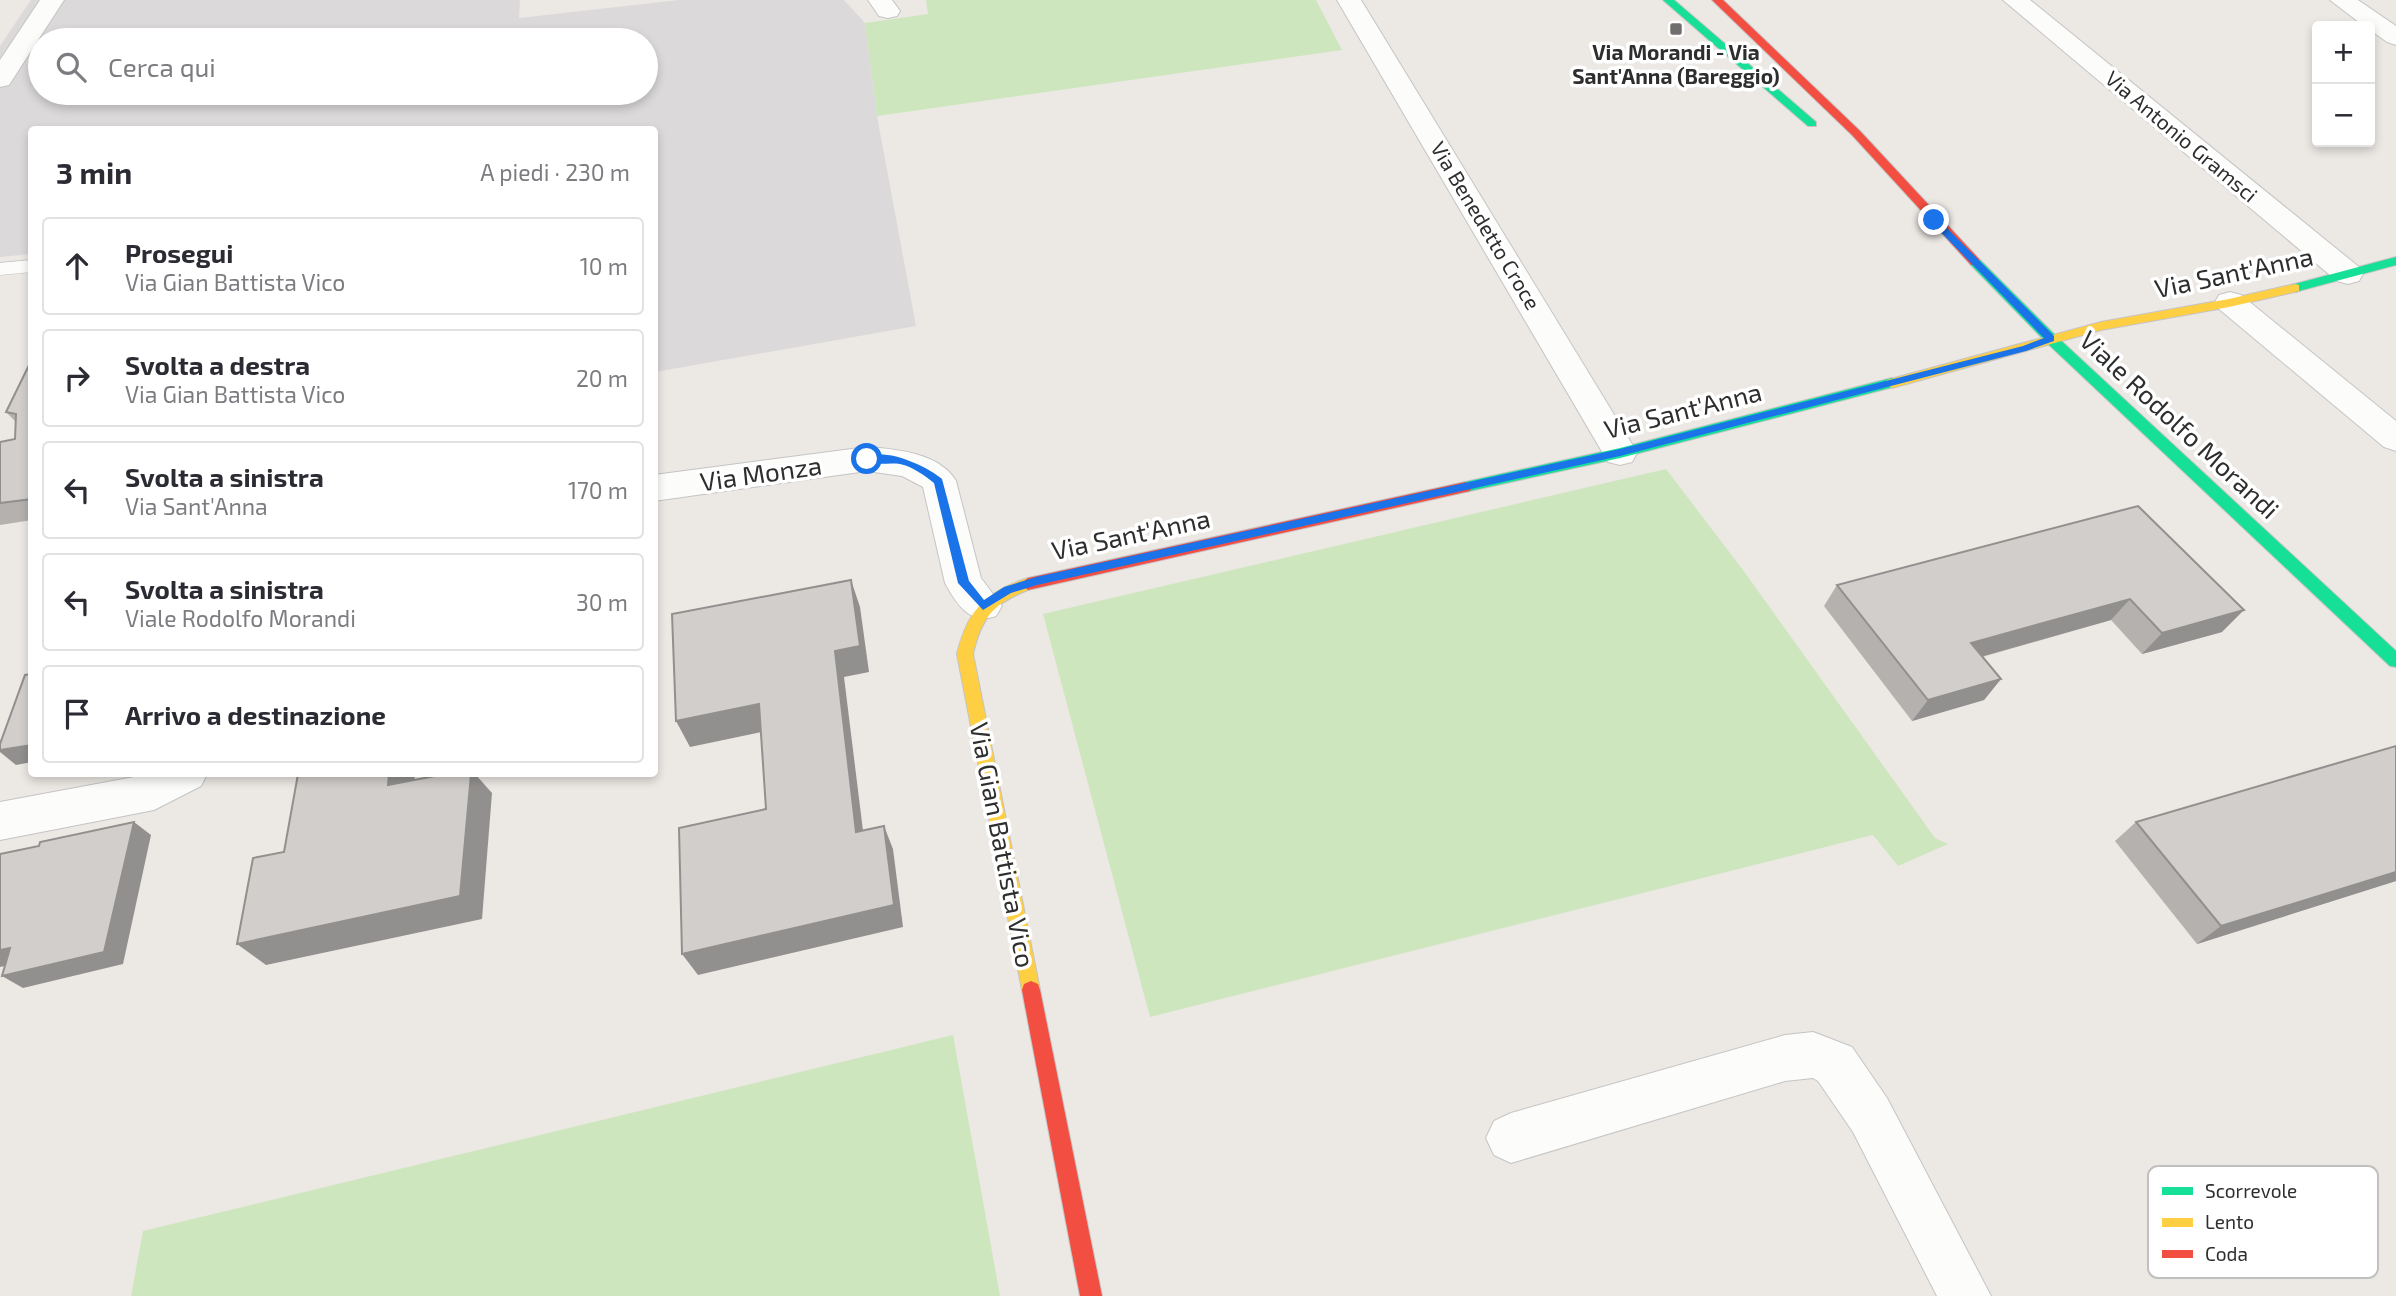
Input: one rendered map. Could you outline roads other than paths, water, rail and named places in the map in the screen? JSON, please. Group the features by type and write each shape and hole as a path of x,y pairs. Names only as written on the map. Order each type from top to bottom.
{"street":[{"path":"34,28 52,0"},
{"name":"Via Benedetto Croce","path":"1349,0 1620,453"},
{"path":"1668,0 1827,137"},
{"name":"Viale Rodolfo Morandi","path":"1717,0 1856,133 1934,220 2051,339 2396,661"},
{"name":"Via Antonio Gramsci","path":"2015,0 2348,274"},
{"path":"2342,0 2396,37"},
{"path":"0,79 28,36"},
{"name":"Viale Rodolfo Morandi","path":"1859,162 1934,220"},
{"name":"Via Sant'Anna","path":"983,606 1007,590 1036,581 1620,453 2013,352 2051,339 2144,316 2230,302 2396,261"},
{"path":"2230,302 2396,439"},
{"name":"Via Monza","path":"658,487 867,459 900,461 926,471 939,481 964,583 983,606"},
{"name":"Via Gian Battista Vico","path":"983,606 968,629 965,654 1091,1296"},
{"path":"0,821 170,783"},
{"path":"1511,1138 1785,1058 1814,1055 1835,1064 1870,1115 1965,1296"}],"lane":[{"path":"0,270 28,266"}],"place":[{"name":"Via Morandi - Via Sant'Anna (Bareggio)","path":"1676,29"}]}
